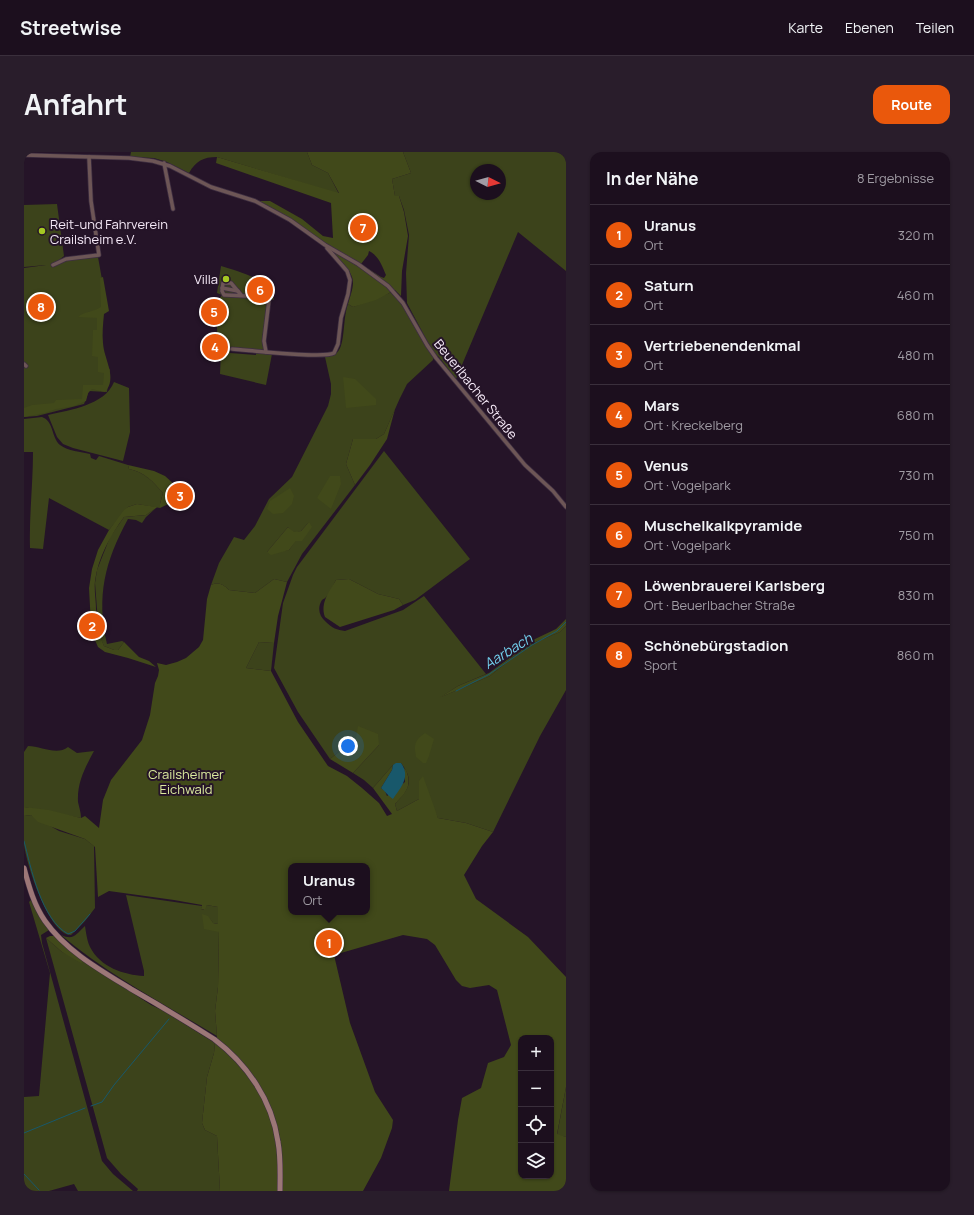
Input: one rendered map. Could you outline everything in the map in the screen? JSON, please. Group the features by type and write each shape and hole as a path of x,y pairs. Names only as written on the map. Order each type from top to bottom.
{"main road":[{"path":"24,868 30,892 40,912 46,922 63,941 78,954 112,977 214,1039 225,1047 244,1066 258,1087 274,1121 278,1142 280,1191"}],"street":[{"name":"Beuerlbacher Straße","path":"24,155 142,159 164,164 211,187 255,201 290,220 325,245 358,264 388,286 403,303 436,358 525,465 553,491 566,507"},
{"path":"53,265 66,259 99,254 91,200 89,157"},
{"path":"164,164 173,209"},
{"path":"232,349 327,355 334,353 337,348 341,318 348,294 350,280 344,267 325,245"},
{"path":"242,296 233,285 228,282 224,283 222,293 224,295 268,298 269,304 264,341 266,352"},
{"path":"222,288 238,291"}],"green space":[{"path":"131,152 307,152 312,165 328,173 339,194 217,157 200,160 194,165 189,173 167,162 154,158 130,157"},
{"path":"307,152 403,152 411,173 392,179 395,196 399,196 404,212 408,236 402,271 401,296 395,290 376,300 353,307 348,304 353,280 342,262 325,246 297,225 255,201 270,201 302,219 323,236 333,238 331,203 216,163 217,157 339,193 328,173 312,165","holes":["369,251 378,258 382,265 386,275 384,278 361,264 368,255"]},
{"path":"403,152 566,152 566,271 518,232 456,379 439,357 433,352 407,303 406,273 409,235 404,210 399,196 395,196 392,179 411,173"},
{"path":"57,204 64,256 59,260 65,257 98,257 106,302 102,311 100,351 110,370 107,392 89,391 84,404 37,416 24,417 24,268 46,265 24,267 24,205"},
{"path":"221,266 256,278 267,286 272,292 274,300 267,300 265,351 218,345 217,311 222,295 217,293"},
{"path":"103,277 109,311 104,314 103,336 104,349 110,375 109,387 105,392 92,389 88,393 86,401 74,406 24,417 24,408 32,405 54,403 56,400 82,399 83,385 103,385 104,373 98,372 98,357 92,356 93,330 97,330 97,318 78,317 101,307 100,278"},
{"path":"392,292 400,301 433,357 433,360 407,384 384,434 376,439 353,439 346,464 355,485 302,554 287,582 274,579 255,593 229,590 223,585 219,584 211,585 219,563 234,537 244,540 255,526 269,499 292,477 328,406 331,394 331,384 325,357 331,356 338,352 342,341 346,309 348,304 353,307","holes":["309,522 289,550 267,552 288,527 294,533 301,531"]},
{"path":"226,349 230,349 230,353 256,355 256,352 272,354 266,385 220,374 221,352"},
{"path":"343,377 355,379 376,399 376,405 346,408"},
{"path":"114,382 129,388 130,432 123,461 63,444 57,437 48,415 76,408 95,401 109,390"},
{"path":"395,409 387,439 355,485 346,464 353,439 376,439 384,434"},
{"path":"42,417 49,422 57,442 63,447 90,454 91,458 96,460 99,456 128,465 129,469 140,472 148,478 163,493 160,508 137,504 128,507 109,530 49,498 43,549 30,548 33,452 24,452 24,419"},
{"path":"384,451 470,559 415,600 403,605 399,599 378,594 349,579 336,580 330,593 322,600 319,609 320,615 330,626 345,631 403,610 424,596 486,674 458,686 441,697 490,676 526,646 560,632 566,626 566,690 540,736 493,832 466,823 438,818 419,781 419,799 397,811 395,804 407,789 409,780 408,775 401,763 393,765 373,788 353,773 379,745 356,738 330,759 298,712 274,668 283,603 297,567"},
{"path":"128,465 154,471 165,476 176,486 189,492 183,497 160,508 163,493 152,481 140,472 129,469"},
{"path":"330,476 340,476 341,484 331,509 317,498"},
{"path":"290,488 294,496 292,504 283,513 273,514 267,509 270,501"},
{"path":"137,504 157,507 146,515 124,517 109,540 99,564 95,581 97,619 104,646 118,650 124,642 139,657 149,661 156,667 105,652 98,647 91,625 89,588 92,569 98,550 109,530 124,510"},
{"path":"156,508 142,523 136,520 128,519 120,534 108,564 102,610 107,644 122,641 124,642 118,650 114,650 104,646 99,635 95,583 97,570 110,537 124,517 146,515"},
{"path":"309,522 312,527 302,541 296,541 289,550 271,555 267,552 288,527 294,532 301,531"},
{"name":"Crailsheimer Eichwald","path":"274,579 287,582 278,616 274,643 259,642 246,668 271,671 298,722 328,766 347,776 362,788 379,803 387,816 392,814 373,788 393,765 392,770 381,788 385,791 387,796 405,782 404,768 409,781 406,792 395,804 397,811 419,799 419,781 423,776 438,818 466,823 493,832 482,846 464,875 476,899 528,937 566,977 566,1087 557,1134 566,1137 566,1191 449,1191 462,1098 481,1088 488,1063 504,1057 511,1045 497,990 489,985 470,988 462,986 456,980 435,945 427,939 403,935 334,955 350,1023 375,1092 393,1120 392,1128 381,1158 363,1191 220,1191 217,1136 205,1130 202,1123 207,1077 217,1036 215,1011 218,987 219,932 204,929 202,914 208,916 213,923 218,924 218,907 207,905 205,910 201,909 202,905 109,891 98,897 95,847 85,839 38,822 31,815 24,816 24,807 49,810 81,818 85,816 99,828 103,800 111,780 142,740 150,715 155,683 158,676 159,670 157,663 166,665 177,662 186,658 199,647 203,640 207,599 211,585 223,585 229,590 255,593"},
{"path":"349,579 378,594 399,599 403,605 394,610 340,627 325,617 324,602 336,580"},
{"path":"566,619 566,626 560,632 526,646 490,676 439,698 458,686 489,673 535,639 556,629"},
{"path":"259,642 274,643 271,671 246,668"},
{"path":"358,726 378,734 379,745 353,773 330,759 356,738"},
{"path":"425,733 434,739 426,763 423,763 416,757 415,746 419,738"},
{"path":"28,746 54,751 64,750 68,747 77,753 94,751 80,782 78,802 81,818 24,807 24,752"},
{"path":"31,815 59,831 85,839 94,846 95,908 71,935 63,932 47,911 40,897 29,866 24,844 24,816"},
{"path":"126,895 202,906 201,909 204,910 207,905 218,907 218,924 213,923 208,916 219,932 218,987 215,1011 217,1036 117,976 79,950 61,935 65,937 72,937 85,926 90,947 100,960 113,969 121,972 144,976"},
{"path":"31,900 49,930 41,935 42,943 102,1161 113,1174 133,1191 78,1191 74,1184 49,1191 24,1191 24,1097 39,1096 50,973 29,902"},
{"path":"55,936 84,961 81,963 62,952 46,938"},
{"path":"46,938 62,952 84,961 151,1005 162,1010 215,1043 214,1053 207,1077 202,1123 205,1130 217,1136 220,1191 137,1191 138,1189 121,1174 107,1158"},
{"path":"566,1087 566,1137 557,1135"}],"water":[{"path":"396,763 401,763 404,768 405,777 402,786 393,799 381,788 392,770 393,765"}],"waterway":[{"name":"Aarbach","path":"456,691 488,675 532,645 557,631 566,622"},
{"path":"24,841 38,892 51,917 59,927 68,934 75,931 90,914"},
{"path":"91,1106 102,1102 114,1085 169,1019"},
{"path":"24,1133 85,1108"},
{"path":"24,1174 39,1190"}],"place":[{"name":"Löwenbrauerei Karlsberg","path":"363,228"},
{"name":"Reit-und Fahrverein Crailsheim e.V.","path":"42,231"},
{"name":"Villa","path":"226,279"},
{"name":"Muschelkalkpyramide","path":"260,290"},
{"name":"Schönebürgstadion","path":"41,307"},
{"name":"Venus","path":"214,312"},
{"name":"Mars","path":"215,347"},
{"name":"Vertriebenendenkmal","path":"180,496"},
{"name":"Saturn","path":"92,626"},
{"name":"Uranus","path":"329,943"}]}
